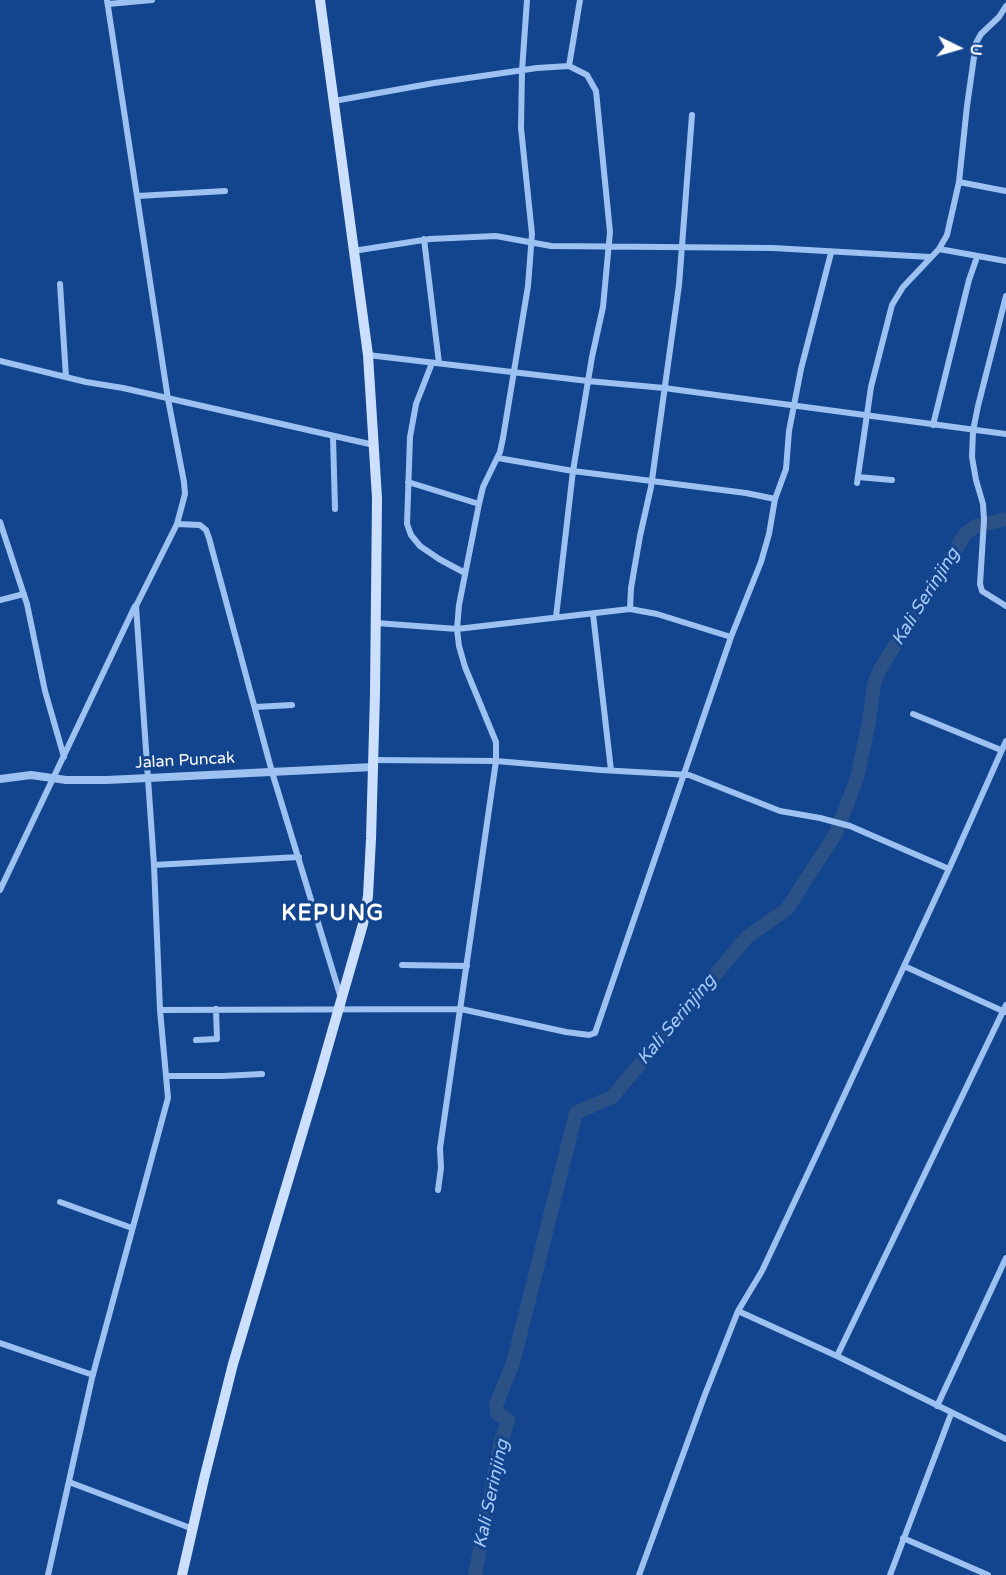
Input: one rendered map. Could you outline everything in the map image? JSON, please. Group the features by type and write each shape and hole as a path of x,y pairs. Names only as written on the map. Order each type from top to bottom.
{"main road":[{"path":"182,1575 233,1364 363,924 368,896 373,763 377,498 368,355 320,0"}],"street":[{"path":"0,890 52,778 177,524 185,494 168,400 107,2 152,0"},
{"path":"438,1190 441,1168 440,1149 462,966 491,761 496,742 465,667 457,629 459,605 478,504 483,487 498,458 503,438 528,286 532,242 521,128 527,0"},
{"path":"569,66 580,0"},
{"path":"892,480 857,480 871,387 892,305 903,287 939,249 951,223 959,182 976,43 1006,6"},
{"path":"334,101 522,71 569,66 587,75 596,91 609,223 609,247 603,307 573,471 556,617"},
{"path":"630,609 631,588 652,482 683,249 693,115"},
{"path":"959,182 1006,191"},
{"path":"138,196 225,191"},
{"path":"354,251 424,239 496,236 551,246 683,249 773,248 930,257"},
{"path":"424,239 436,363 416,404 410,437 407,524 411,535 420,546 465,573"},
{"path":"939,249 1006,261"},
{"path":"160,1010 340,1003 457,1009 566,1032 589,1035 595,1033 689,775 731,637 761,562 775,499 786,469 793,406 831,253"},
{"path":"933,425 969,280 977,257"},
{"path":"60,284 66,377"},
{"path":"1006,296 973,431 972,457 983,504 985,537 980,575 982,591 1006,606"},
{"path":"368,355 664,388 1006,434"},
{"path":"0,361 374,445"},
{"path":"333,437 334,509"},
{"path":"498,458 573,471 746,493 775,499"},
{"path":"408,482 478,504"},
{"path":"0,522 24,594 45,691 64,757"},
{"path":"177,524 201,525 209,538 273,772 300,857 340,1003"},
{"path":"0,600 24,594"},
{"path":"48,1575 93,1375 168,1098 168,1076 160,1010 154,865 136,606"},
{"path":"376,623 457,629 630,609 657,614 731,637"},
{"path":"593,614 611,770"},
{"path":"255,707 292,705"},
{"path":"913,714 1001,750"},
{"path":"639,1575 738,1311 762,1271 1006,741"},
{"path":"373,763 491,761 689,775 780,811 850,826 949,869"},
{"name":"Jalan Puncak","path":"0,779 19,775 81,780 147,778 273,772 373,763"},
{"path":"154,865 300,857"},
{"path":"402,965 462,966"},
{"path":"837,1356 1005,1009 904,966"},
{"path":"196,1040 217,1039 216,1009"},
{"path":"168,1076 262,1074"},
{"path":"60,1202 132,1228"},
{"path":"937,1406 1006,1258"},
{"path":"738,1311 837,1356 951,1414 1006,1439"},
{"path":"0,1343 93,1375"},
{"path":"890,1575 951,1414"},
{"path":"69,1482 193,1529"},
{"path":"903,1538 988,1575"}],"waterway":[{"name":"Kali Serinjing","path":"475,1575 500,1445 508,1420 497,1413 496,1405 513,1363 576,1113 612,1097 747,937 787,909 836,833 857,778 869,722 874,684 880,669 966,533 976,526 1006,519"}],"district":[{"name":"KEPUNG","path":"333,914"}]}
